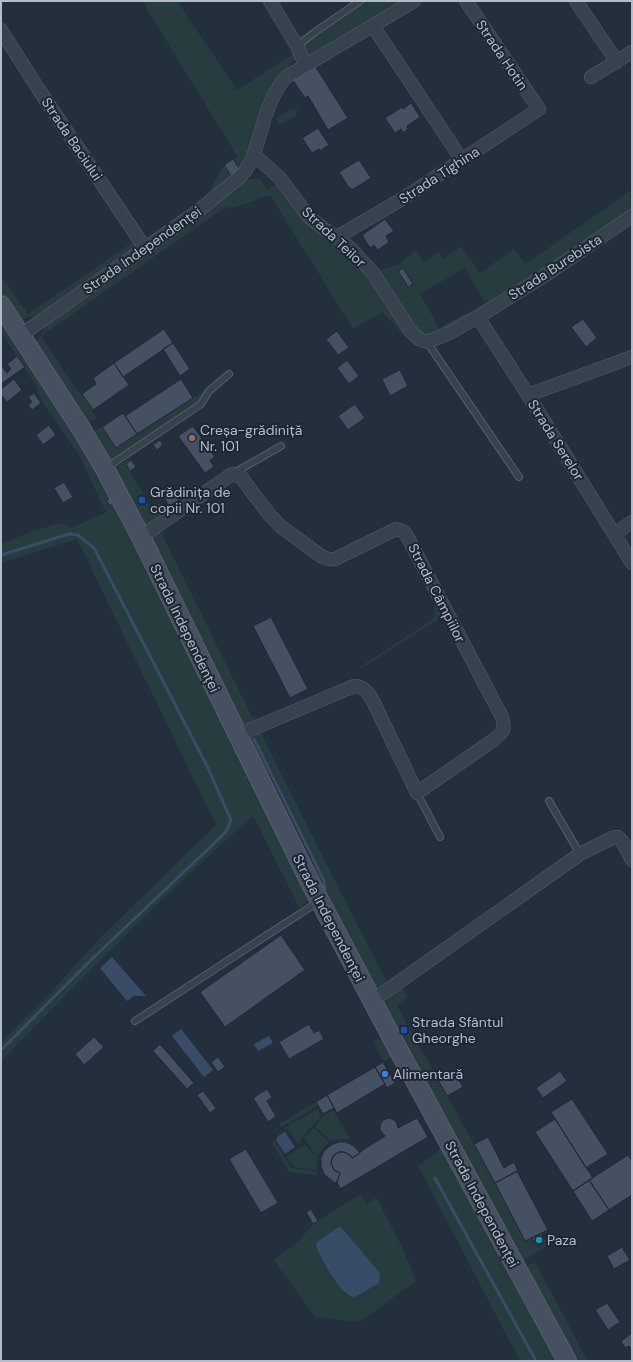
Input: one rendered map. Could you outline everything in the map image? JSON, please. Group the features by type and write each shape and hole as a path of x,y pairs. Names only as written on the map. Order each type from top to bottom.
{"main road":[{"name":"Strada Independenței","path":"1,305 82,430 105,469 141,538 320,901 372,1001 567,1361"}],"street":[{"path":"270,1 297,46 305,65"},
{"path":"254,155 269,105 280,84 286,77 414,1"},
{"name":"Strada Hotin","path":"466,1 539,109"},
{"path":"576,1 617,62"},
{"path":"373,26 462,160"},
{"name":"Strada Baciului","path":"1,30 38,90 145,248"},
{"path":"591,77 632,52"},
{"name":"Strada Tighina","path":"337,237 402,199 539,109"},
{"name":"Strada Independenței","path":"21,335 198,211 247,170 254,155"},
{"name":"Strada Teilor","path":"254,155 279,177 309,217 351,249 373,273 410,330 419,339 427,342"},
{"name":"Strada Burebista","path":"478,317 550,272 632,216"},
{"path":"427,342 445,335 478,317"},
{"name":"Strada Serelor","path":"478,317 632,563"},
{"path":"528,395 632,357"},
{"path":"141,538 232,474"},
{"name":"Strada Câmpiilor","path":"232,474 241,477 268,513 280,526 321,556 328,559 335,559 396,529 403,532 407,536 502,717 504,726 502,732 492,741 417,792"},
{"path":"614,534 632,522"},
{"path":"238,735 354,686 360,686 369,693 417,792"},
{"path":"372,1001 580,854 612,838 618,838 622,841 632,860"}],"lane":[{"path":"297,46 360,1"},
{"path":"427,342 519,478"},
{"path":"105,469 201,404 209,390 229,374"},
{"path":"232,474 281,446"},
{"path":"417,792 440,837"},
{"path":"549,801 580,854"},
{"path":"135,1020 320,901"}],"green space":[{"path":"142,1 177,1 237,90 293,54 295,59 283,73 241,171 233,159 237,156"},
{"path":"366,1 406,1 314,56 306,55 301,47"},
{"path":"291,109 298,110 295,116 280,125 276,118"},
{"path":"224,165 232,177 213,194 208,194"},
{"path":"259,178 267,190 278,182 314,231 339,245 363,270 410,337 409,341 382,312 353,329 270,195 230,209 227,206 41,336 45,325 246,180"},
{"path":"632,189 632,210 556,264 442,334 425,336 417,333 377,271 398,265 415,251 424,262 439,252 443,259 461,246 480,273 514,249 525,264","holes":["465,268 485,303 439,328 420,294"]},
{"path":"135,241 136,248 39,317 29,317 20,320 1,292 1,275 28,314"},
{"path":"1,311 101,471 310,900 299,907 253,816 156,905 1,1061 1,1042 52,991 100,938 216,825 77,539 1,563 1,544 30,532 59,523 72,528 106,512 79,455 36,392 39,390 1,332"},
{"path":"41,336 97,418 85,425 33,343"},
{"path":"204,391 199,401 108,464 89,434 102,427 116,448"},
{"path":"130,458 131,460 126,464 158,518 143,529 111,470"},
{"path":"160,530 252,717 257,716 254,722 240,728 148,539"},
{"path":"435,600 444,617 435,621 361,669 360,667 433,619"},
{"path":"261,733 387,983 373,991 307,868 316,864 272,771 262,775 245,739"},
{"path":"403,985 407,997 397,1006 474,1144 525,1241 532,1238 536,1246 546,1242 548,1246 520,1262 379,1001"},
{"path":"383,1039 393,1056 383,1062 373,1041"},
{"path":"316,1102 318,1105 317,1106 283,1126 280,1126 279,1124"},
{"path":"318,1109 321,1116 298,1144 288,1129 284,1128"},
{"path":"333,1110 350,1138 331,1141 315,1126 324,1115"},
{"path":"314,1128 329,1142 317,1157 304,1138"},
{"path":"275,1141 291,1168 315,1171 317,1172 316,1175 289,1172 272,1143"},
{"path":"305,1144 317,1159 317,1170 294,1167 286,1157"},
{"path":"440,1144 562,1361 520,1361 418,1166 439,1150"},
{"path":"361,1194 367,1204 376,1197 404,1251 416,1281 360,1322 315,1317 274,1260 300,1240 313,1224"},
{"path":"535,1262 588,1361 573,1361 523,1268"}],"water":[{"path":"112,957 146,996 134,996 127,1001 100,968"},
{"path":"181,1029 213,1070 204,1077 172,1036"},
{"path":"269,1036 273,1043 258,1051 254,1044"},
{"path":"285,1132 295,1147 285,1154 276,1140 278,1136"},
{"path":"341,1227 379,1272 380,1277 379,1283 355,1297 344,1291 339,1285 324,1263 316,1245 317,1242 337,1228"}],"building":[{"path":"315,66 348,118 328,130 308,96 305,98 293,80"},
{"path":"411,103 420,117 407,126 408,129 403,133 401,129 395,133 385,118"},
{"path":"318,128 329,145 320,151 319,149 312,153 302,138"},
{"path":"233,159 241,171 232,177 224,165"},
{"path":"359,160 371,178 352,190 350,187 349,188 339,172"},
{"path":"385,219 394,231 386,236 389,242 378,250 374,245 370,248 362,235"},
{"path":"403,268 413,284 408,287 398,271"},
{"path":"583,319 597,338 586,347 571,327"},
{"path":"164,329 173,343 123,377 114,363"},
{"path":"337,331 349,348 338,355 326,339"},
{"path":"173,343 190,369 180,376 163,349"},
{"path":"17,356 25,367 1,384 1,367 2,366 7,373 11,369 7,364"},
{"path":"347,360 359,376 349,384 337,368"},
{"path":"114,363 129,385 93,410 82,394 96,384 93,378"},
{"path":"400,370 408,386 390,396 382,379"},
{"path":"14,379 22,390 7,402 3,397 1,398 1,389"},
{"path":"181,379 193,398 137,434 125,416"},
{"path":"34,393 41,403 32,410 28,405 32,402 28,397"},
{"path":"355,404 365,418 348,430 338,416"},
{"path":"123,413 137,434 116,448 102,427"},
{"path":"49,425 56,435 43,445 36,435"},
{"path":"193,426 215,457 210,460 214,467 205,473 178,436"},
{"path":"160,440 163,445 157,450 153,445"},
{"path":"131,460 136,467 130,471 126,464"},
{"path":"64,482 73,497 63,503 54,488"},
{"path":"179,489 184,497 169,506 165,499"},
{"path":"110,498 113,504 110,506 106,500"},
{"path":"160,503 165,512 157,516 152,508"},
{"path":"271,617 308,689 290,698 253,626"},
{"path":"281,935 305,970 225,1027 200,992"},
{"path":"309,1024 314,1033 319,1030 324,1039 289,1059 279,1042"},
{"path":"94,1037 104,1047 84,1065 75,1054"},
{"path":"160,1044 194,1083 187,1089 153,1051"},
{"path":"218,1057 225,1067 218,1072 211,1062"},
{"path":"383,1062 395,1083 387,1088 375,1067"},
{"path":"375,1067 385,1084 337,1113 327,1095"},
{"path":"560,1071 567,1081 543,1098 536,1088"},
{"path":"454,1072 463,1087 447,1096 438,1080"},
{"path":"267,1089 272,1097 267,1101 276,1116 268,1122 253,1098"},
{"path":"203,1091 216,1108 210,1113 197,1095"},
{"path":"327,1095 334,1108 323,1114 316,1102"},
{"path":"572,1099 608,1154 586,1168 551,1112"},
{"path":"389,1118 396,1121 398,1128 417,1118 428,1137 340,1189 337,1182 340,1173 334,1170 331,1163 333,1156 339,1152 344,1152 352,1158 360,1153 385,1136 380,1130 380,1125 383,1120"},
{"path":"555,1119 593,1178 573,1191 535,1132"},
{"path":"488,1137 504,1168 514,1162 518,1171 495,1183 474,1144"},
{"path":"339,1142 346,1142 354,1146 360,1153 352,1158 344,1152 335,1154 331,1163 334,1170 340,1173 337,1182 335,1183 324,1174 321,1166 321,1158 324,1151 331,1145"},
{"path":"246,1149 278,1203 261,1213 229,1159"},
{"path":"628,1155 632,1161 632,1195 609,1210 589,1180"},
{"path":"517,1171 548,1230 525,1241 495,1183"},
{"path":"589,1180 609,1210 592,1221 573,1191"},
{"path":"311,1209 318,1221 313,1224 306,1212"},
{"name":"Paza","path":"541,1233 546,1242 536,1246 532,1238"},
{"path":"622,1247 630,1260 614,1269 607,1256"},
{"path":"607,1303 620,1322 608,1330 595,1310"},
{"path":"632,1333 632,1350 629,1346 625,1348 621,1341"}],"waterway":[{"path":"1,555 69,534 78,535 94,548 207,766 231,820 226,832 93,958 1,1050"},
{"path":"254,739 324,881 325,889"},
{"path":"435,1178 536,1361"}],"place":[{"name":"Creșa-grădiniță Nr. 101","path":"192,438"},
{"name":"Grădinița de copii Nr. 101","path":"142,500"},
{"name":"Strada Sfântul Gheorghe","path":"404,1030"},
{"name":"Alimentară","path":"385,1074"},
{"name":"Paza","path":"539,1240"}]}
